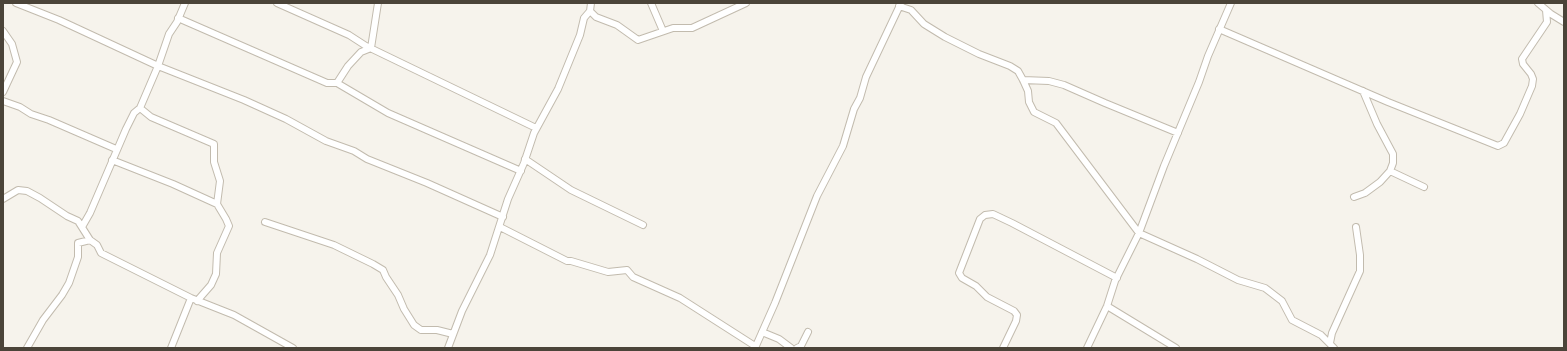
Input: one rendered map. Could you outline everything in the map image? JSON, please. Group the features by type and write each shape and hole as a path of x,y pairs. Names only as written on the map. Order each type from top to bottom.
{"street":[{"path":"16,3 59,20 158,66 244,100 286,119 326,141 354,151 367,159 427,183 503,217"},
{"path":"82,227 90,213 116,149 134,113 140,108 158,66 169,34 185,3"},
{"path":"276,3 348,35 371,48 536,128"},
{"path":"371,48 378,3"},
{"path":"448,348 462,311 490,255 508,200 525,160 536,128 558,89 580,35 584,18 590,11 592,3"},
{"path":"651,3 663,31"},
{"path":"590,11 596,17 617,25 637,40 663,31 677,28 692,28 746,3"},
{"path":"1087,348 1107,306 1117,278 1139,233 1164,166 1200,82 1230,3"},
{"path":"1538,3 1564,22"},
{"path":"500,226 567,261 608,272 627,270 633,277 680,298 755,347 792,262 817,196 843,146 854,108 860,98 866,77 900,5 910,10 924,24 945,37 979,54 990,57 1002,64 1014,68 1024,80 1028,91 1029,102 1034,112 1056,123 1139,233 1238,280 1265,288 1282,302 1292,320 1321,335 1334,348"},
{"path":"1220,29 1363,91 1495,146 1500,146 1520,114 1532,86 1533,79 1523,64 1522,59 1547,22 1546,10"},
{"path":"178,18 327,83 337,83 388,113 520,171"},
{"path":"3,31 12,44 17,62 3,92"},
{"path":"337,83 348,66 361,52 371,48"},
{"path":"1024,80 1049,81 1064,85 1178,133"},
{"path":"1354,197 1365,193 1390,171 1393,163 1393,154 1377,124 1363,91"},
{"path":"3,101 116,149"},
{"path":"140,108 151,117 214,144 214,162 220,181 217,204"},
{"path":"112,160 173,184 217,204 226,219 228,226 217,253 216,274 211,285 197,300"},
{"path":"525,160 571,190 643,225"},
{"path":"1390,171 1424,186"},
{"path":"3,199 18,190 27,191 67,216 78,221 90,240 97,246 101,253 191,298 234,315 293,348"},
{"path":"1003,348 1016,321 1017,315 1014,311 987,297 976,286 962,278 959,273 980,219 985,215 993,214 1012,223 1117,278"},
{"path":"265,222 328,243 366,260 383,270 414,325 421,330 437,330 453,334"},
{"path":"1330,343 1332,333 1360,271 1360,255 1356,227"},
{"path":"27,348 45,317 62,295 69,283 78,257 78,243 90,240"},
{"path":"171,348 191,298"},
{"path":"1107,306 1176,348"},
{"path":"762,332 779,339 791,348"},
{"path":"797,348 801,346 808,332"}]}
